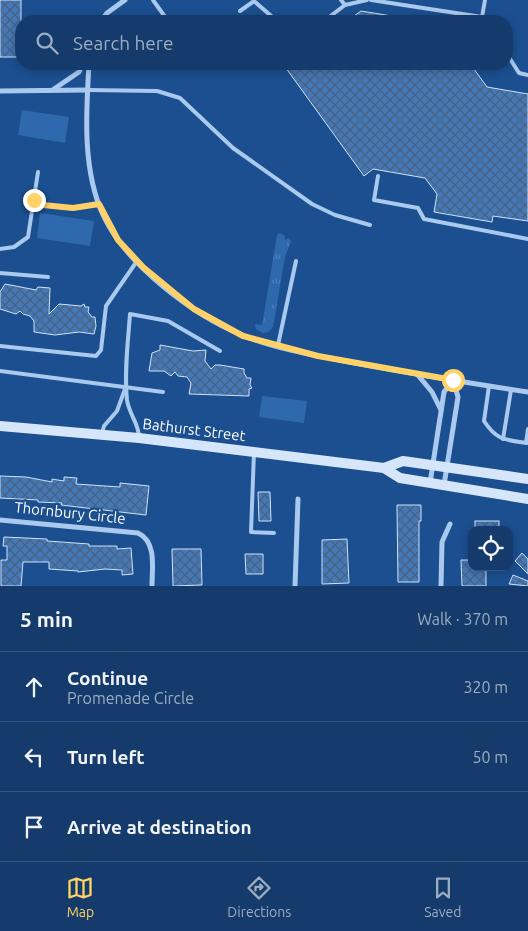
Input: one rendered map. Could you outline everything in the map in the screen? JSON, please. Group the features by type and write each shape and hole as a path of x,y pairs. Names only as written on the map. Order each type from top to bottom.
{"main road":[{"name":"Bathurst Street","path":"0,426 139,438 384,468 400,478 528,499"},
{"name":"Bathurst Street","path":"384,468 403,461 446,466 528,480"}],"street":[{"path":"106,15 125,0"},
{"path":"52,90 69,81 80,70"},
{"path":"90,70 89,158 99,204 118,240 137,261 194,309 243,336 318,356 528,392"},
{"path":"0,91 88,90"},
{"path":"416,374 432,392 441,411"},
{"path":"430,483 444,392 453,380"},
{"path":"444,485 458,397 453,380"},
{"path":"295,586 298,499"},
{"name":"Thornbury Circle","path":"0,520 138,533 145,536 151,548 152,586"},
{"path":"441,586 442,542 450,524"}],"lane":[{"path":"153,0 164,15"},
{"path":"341,0 345,5"},
{"path":"332,15 345,5 367,0"},
{"path":"371,0 460,15"},
{"path":"484,15 485,0"},
{"path":"240,11 254,1 270,15"},
{"path":"513,64 519,73 528,75"},
{"path":"88,90 157,91 180,98 233,148 312,204 335,215 370,225"},
{"path":"0,249 14,247 28,237 38,172"},
{"path":"378,176 374,200 418,208 424,219 528,239"},
{"path":"33,204 73,208 99,204"},
{"path":"0,346 96,356 101,350 106,306 137,261"},
{"path":"278,345 296,261"},
{"path":"0,273 48,277"},
{"path":"139,438 139,429 129,412 126,386 130,314 168,321 220,351"},
{"path":"0,371 163,392"},
{"path":"101,434 104,426 116,411 126,386"},
{"path":"489,386 484,422 493,434 503,439 527,443 528,429"},
{"path":"503,439 511,390"},
{"path":"254,452 251,532 274,533"}],"green space":[{"path":"22,110 69,117 65,143 18,135"},
{"path":"40,213 94,221 90,246 37,238"},
{"path":"280,233 285,236 285,240 288,238 291,241 285,257 273,327 268,332 263,333 256,329 255,324 262,325 277,235"},
{"path":"262,396 307,401 304,423 259,417"}],"building":[{"path":"0,0 21,0 21,15 15,15 15,57 0,57"},
{"path":"361,11 386,15 355,15"},
{"path":"287,70 475,70 487,87 528,94 528,221 493,216 492,222 434,212 437,194 425,178 373,169 364,176"},
{"path":"5,284 36,290 38,287 50,288 49,314 59,304 81,306 84,304 85,307 89,307 88,312 92,317 95,317 96,326 94,334 79,332 55,335 34,332 34,321 30,316 20,311 16,314 0,309 0,292"},
{"path":"160,345 193,351 206,350 205,361 211,369 215,365 220,365 244,369 247,378 251,378 250,385 252,388 249,389 249,396 189,394 191,383 187,377 178,376 175,372 171,376 164,371 149,371 152,353 160,350"},
{"path":"0,476 26,477 52,482 52,479 64,481 64,477 77,478 76,484 120,487 120,483 149,486 146,515 61,505 62,503 38,502 38,500 0,498"},
{"path":"258,492 270,492 271,521 259,521"},
{"path":"397,505 421,505 421,521 419,521 419,582 398,582"},
{"path":"475,521 499,521 499,526 475,526"},
{"path":"4,537 47,539 47,541 89,544 89,546 117,546 117,549 131,548 133,574 122,575 122,570 105,569 78,572 49,569 49,562 23,562 21,586 1,586 1,560 7,560 7,546 3,546"},
{"path":"347,539 349,583 322,584 322,540"},
{"path":"172,549 201,549 202,585 173,586"},
{"path":"522,553 528,559 528,574 515,561"},
{"path":"245,554 263,554 263,574 246,574"},
{"path":"461,560 468,560 468,571 486,571 486,586 462,586"},
{"path":"513,575 528,581 528,586 509,584"}],"route":[{"path":"34,200 33,204 73,208 99,204 118,240 143,267 194,309 243,336 318,356 453,380"}]}
